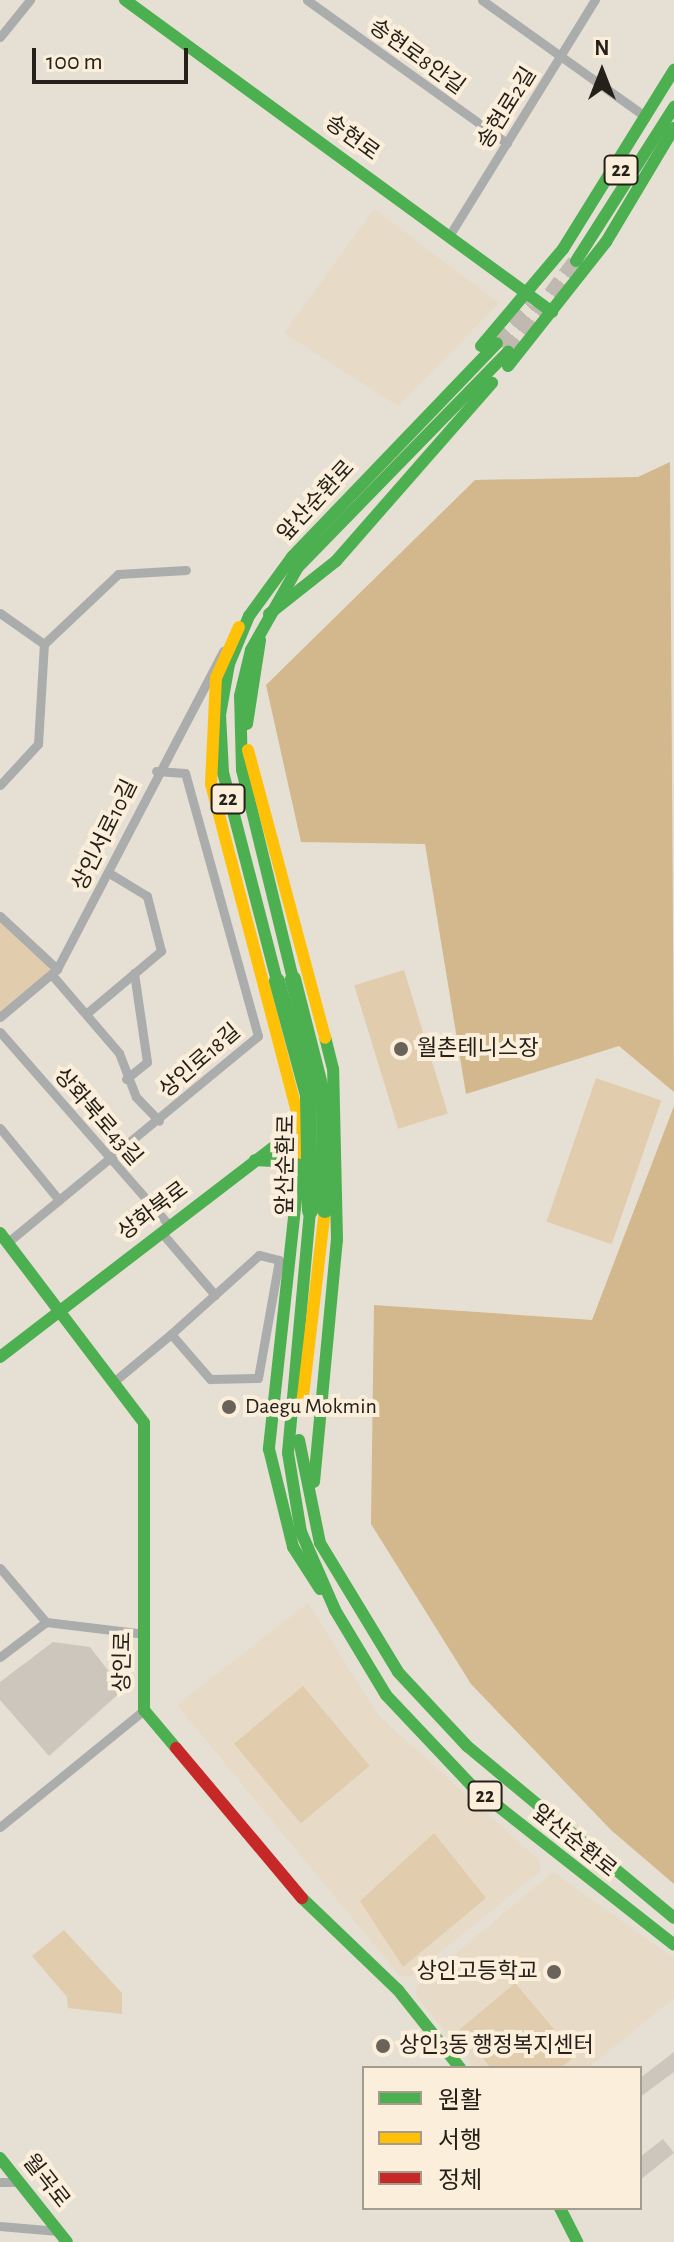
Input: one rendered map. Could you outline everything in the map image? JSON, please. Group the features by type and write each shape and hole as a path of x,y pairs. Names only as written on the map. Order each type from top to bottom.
{"main road":[{"name":"송현로","path":"125,0 552,312"},
{"path":"263,598 274,568 563,249 674,70"},
{"name":"22","path":"674,84 573,259 674,107"},
{"path":"335,1610 293,1547 269,1449 301,1185 301,1126 211,784 210,730 223,651 374,521 552,312 606,242 674,128"},
{"name":"앞산순환로","path":"260,619 298,567 502,348 292,557 263,598 240,696 242,770 285,980 324,1101 324,1207 298,1451 320,1543 398,1672 467,1746 674,1918"},
{"path":"260,619 250,689 249,756 328,1036 335,1104 324,1207"},
{"name":"상화북로","path":"0,1357 255,1160 335,1104"},
{"path":"255,1160 273,1161 301,1185 321,1186 324,1207"},
{"name":"앞산순환로","path":"324,1207 288,1453 301,1532 335,1610 386,1695 471,1785 674,1945"},
{"name":"상인로","path":"4,1238 117,1379 147,1438 144,1710 312,1910 398,1990 458,2066"},
{"name":"월곡로","path":"0,2158 62,2237"},
{"path":"561,2210 577,2242"}],"street":[{"path":"0,37 30,0"},
{"name":"송현로8안길","path":"307,0 507,143"},
{"path":"482,0 646,117"},
{"name":"송현로2길","path":"449,236 595,0"},
{"path":"0,785 38,744 44,644 118,574 186,570"},
{"path":"0,613 44,644"},
{"name":"상인서로10길","path":"0,1017 54,972 109,873 156,771 223,651"},
{"name":"상인로18길","path":"4,1238 113,1160 258,1036 185,773 156,771"},
{"path":"87,1013 161,951 147,896 109,873"},
{"path":"0,916 54,972 119,1053 126,1079 159,1121"},
{"path":"126,1079 147,1062 134,973"},
{"name":"상화북로43길","path":"0,1032 113,1160 215,1295"},
{"path":"0,1128 59,1200"},
{"path":"117,1379 259,1255 279,1260 258,1378 210,1379 171,1334"},
{"path":"0,1568 46,1622 145,1634"},
{"path":"0,1657 46,1622"},
{"path":"0,1827 144,1710"},
{"path":"0,2182 18,2182"},
{"name":"월곡로","path":"0,2226 62,2237"}],"shaded area":[{"path":"374,209 499,303 398,406 284,333"},
{"path":"670,462 674,1092 619,1046 466,1094 425,844 301,842 266,685 475,480 638,477"},
{"path":"0,917 57,969 0,1017"},
{"name":"월촌테니스장","path":"404,970 448,1113 398,1129 354,985"},
{"path":"596,1078 661,1100 612,1244 547,1222"},
{"path":"674,1106 674,1884 611,1830 471,1684 371,1524 374,1305 592,1320"},
{"path":"308,1603 378,1715 539,1860 541,1871 409,1977 399,1975 177,1705"},
{"path":"303,1686 370,1766 301,1824 234,1744"},
{"path":"434,1833 486,1898 403,1967 360,1901"},
{"name":"상인고등학교","path":"553,1872 674,1958 674,1998 590,2066 474,2066 416,1996 417,1986"},
{"path":"64,1930 122,1993 122,2014 68,2008 67,1997 32,1956"},
{"path":"515,1983 576,2055 563,2066 489,2066 459,2030"}],"building":[{"path":"53,1642 90,1647 123,1690 49,1756 0,1700 0,1682"},
{"path":"674,2052 674,2072 642,2096 642,2076"},
{"path":"663,2139 674,2153 642,2178 642,2155"}],"tunnel":[{"path":"508,352 576,261"},
{"path":"497,343 532,306"}],"traffic: fast":[{"path":"125,0 552,312"},
{"path":"481,346 563,249 674,70"},
{"path":"576,261 674,107"},
{"path":"508,366 606,242 674,128"},
{"path":"277,981 223,772 220,715 229,664 249,616 292,557 497,343"},
{"path":"293,979 242,770 240,696 251,650 298,567 508,352"},
{"path":"269,614 336,561 492,383"},
{"path":"247,724 260,640"},
{"path":"293,979 324,1101 325,1210"},
{"path":"277,981 308,1095 310,1211"},
{"path":"314,1482 337,1240 333,1069 325,1038"},
{"path":"0,1357 305,1123"},
{"path":"301,1153 269,1449 293,1547 320,1589"},
{"path":"255,1160 273,1161 301,1179"},
{"path":"310,1211 288,1453 301,1532 335,1610 386,1695 471,1785 674,1945"},
{"path":"0,1233 144,1423 144,1710 176,1748"},
{"path":"299,1440 320,1543 398,1672 467,1746 674,1918"},
{"path":"302,1898 398,1990 458,2066"},
{"path":"0,2158 67,2242"},
{"path":"561,2210 577,2242"}],"traffic: slow":[{"path":"239,627 216,678 211,784 301,1126 301,1153"},
{"path":"248,750 325,1038"},
{"path":"302,1405 325,1210"}],"traffic: jam":[{"path":"176,1748 302,1898"}],"place":[{"name":"월촌테니스장","path":"401,1049"},
{"name":"Daegu Mokmin","path":"229,1407"},
{"name":"상인고등학교","path":"554,1972"},
{"name":"상인3동 행정복지센터","path":"383,2046"}]}
